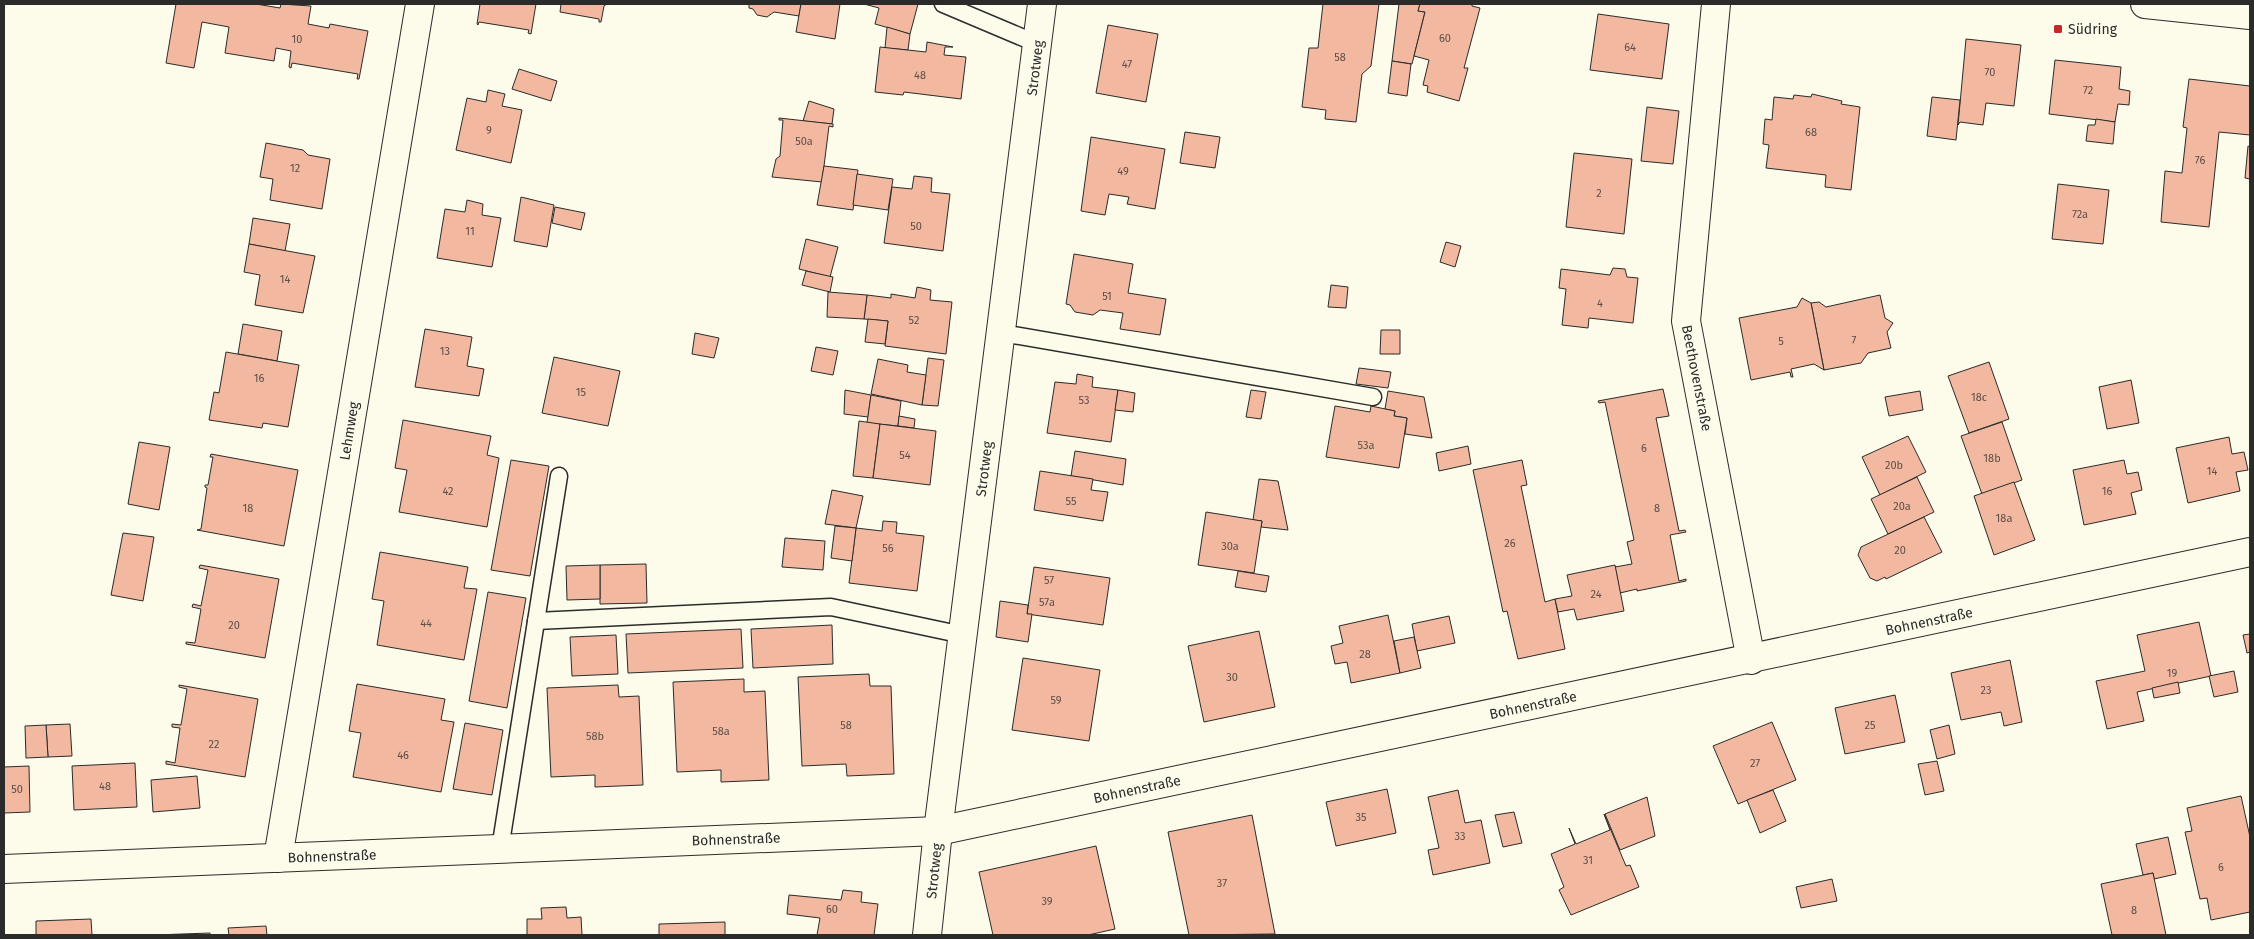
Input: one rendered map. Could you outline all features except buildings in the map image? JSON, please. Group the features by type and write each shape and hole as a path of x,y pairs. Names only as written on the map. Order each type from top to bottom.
{"street":[{"name":"Lehmweg","path":"278,858 420,4"},
{"name":"Strotweg","path":"927,935 938,831 1042,4"},
{"name":"Beethovenstraße","path":"1716,4 1686,321 1751,660"},
{"path":"2153,4 2250,15"},
{"name":"Bohnenstraße","path":"4,869 938,831 1751,660 2250,552"}],"lane":[{"path":"943,4 1038,44"},
{"path":"1002,333 1373,397"},
{"path":"500,849 559,476"},
{"path":"536,621 831,607 963,635"}],"place":[{"name":"Südring","path":"2058,29"}]}
